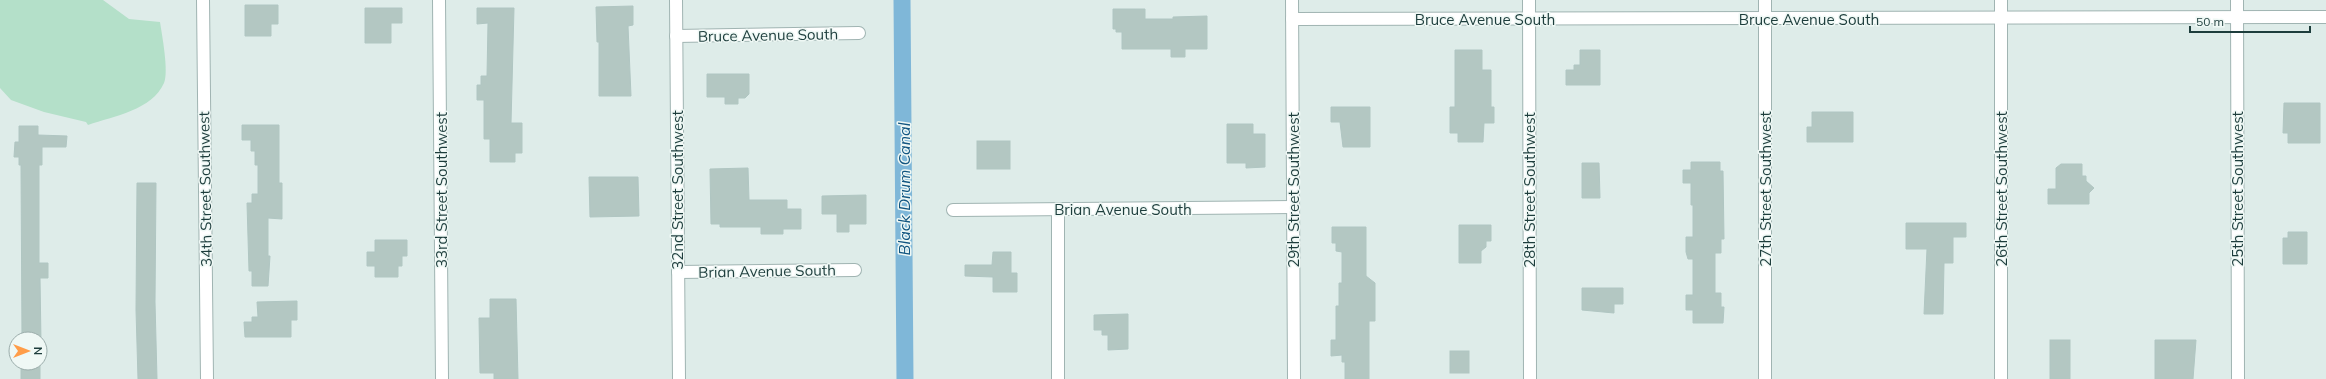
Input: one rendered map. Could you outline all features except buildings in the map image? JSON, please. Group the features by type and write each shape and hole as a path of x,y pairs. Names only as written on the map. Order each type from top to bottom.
{"street":[{"name":"34th Street Southwest","path":"203,0 207,379"},
{"name":"33rd Street Southwest","path":"439,0 442,379"},
{"name":"32nd Street Southwest","path":"676,0 679,379"},
{"name":"29th Street Southwest","path":"1292,0 1294,379"},
{"name":"28th Street Southwest","path":"1530,0 1530,379"},
{"name":"27th Street Southwest","path":"1765,0 1765,379"},
{"name":"26th Street Southwest","path":"2001,0 2002,379"},
{"name":"25th Street Southwest","path":"2237,0 2238,379"},
{"name":"Bruce Avenue South","path":"1292,19 2326,17"},
{"name":"Bruce Avenue South","path":"676,36 859,33"},
{"name":"Brian Avenue South","path":"953,210 1292,207"},
{"path":"1058,209 1058,379"},
{"name":"Brian Avenue South","path":"678,272 856,270"}],"green space":[{"path":"0,0 103,0 129,19 160,22 166,71 164,83 151,100 142,106 88,125 86,122 44,112 11,100 0,88"}],"waterway":[{"name":"Black Drum Canal","path":"902,0 905,379"}]}
